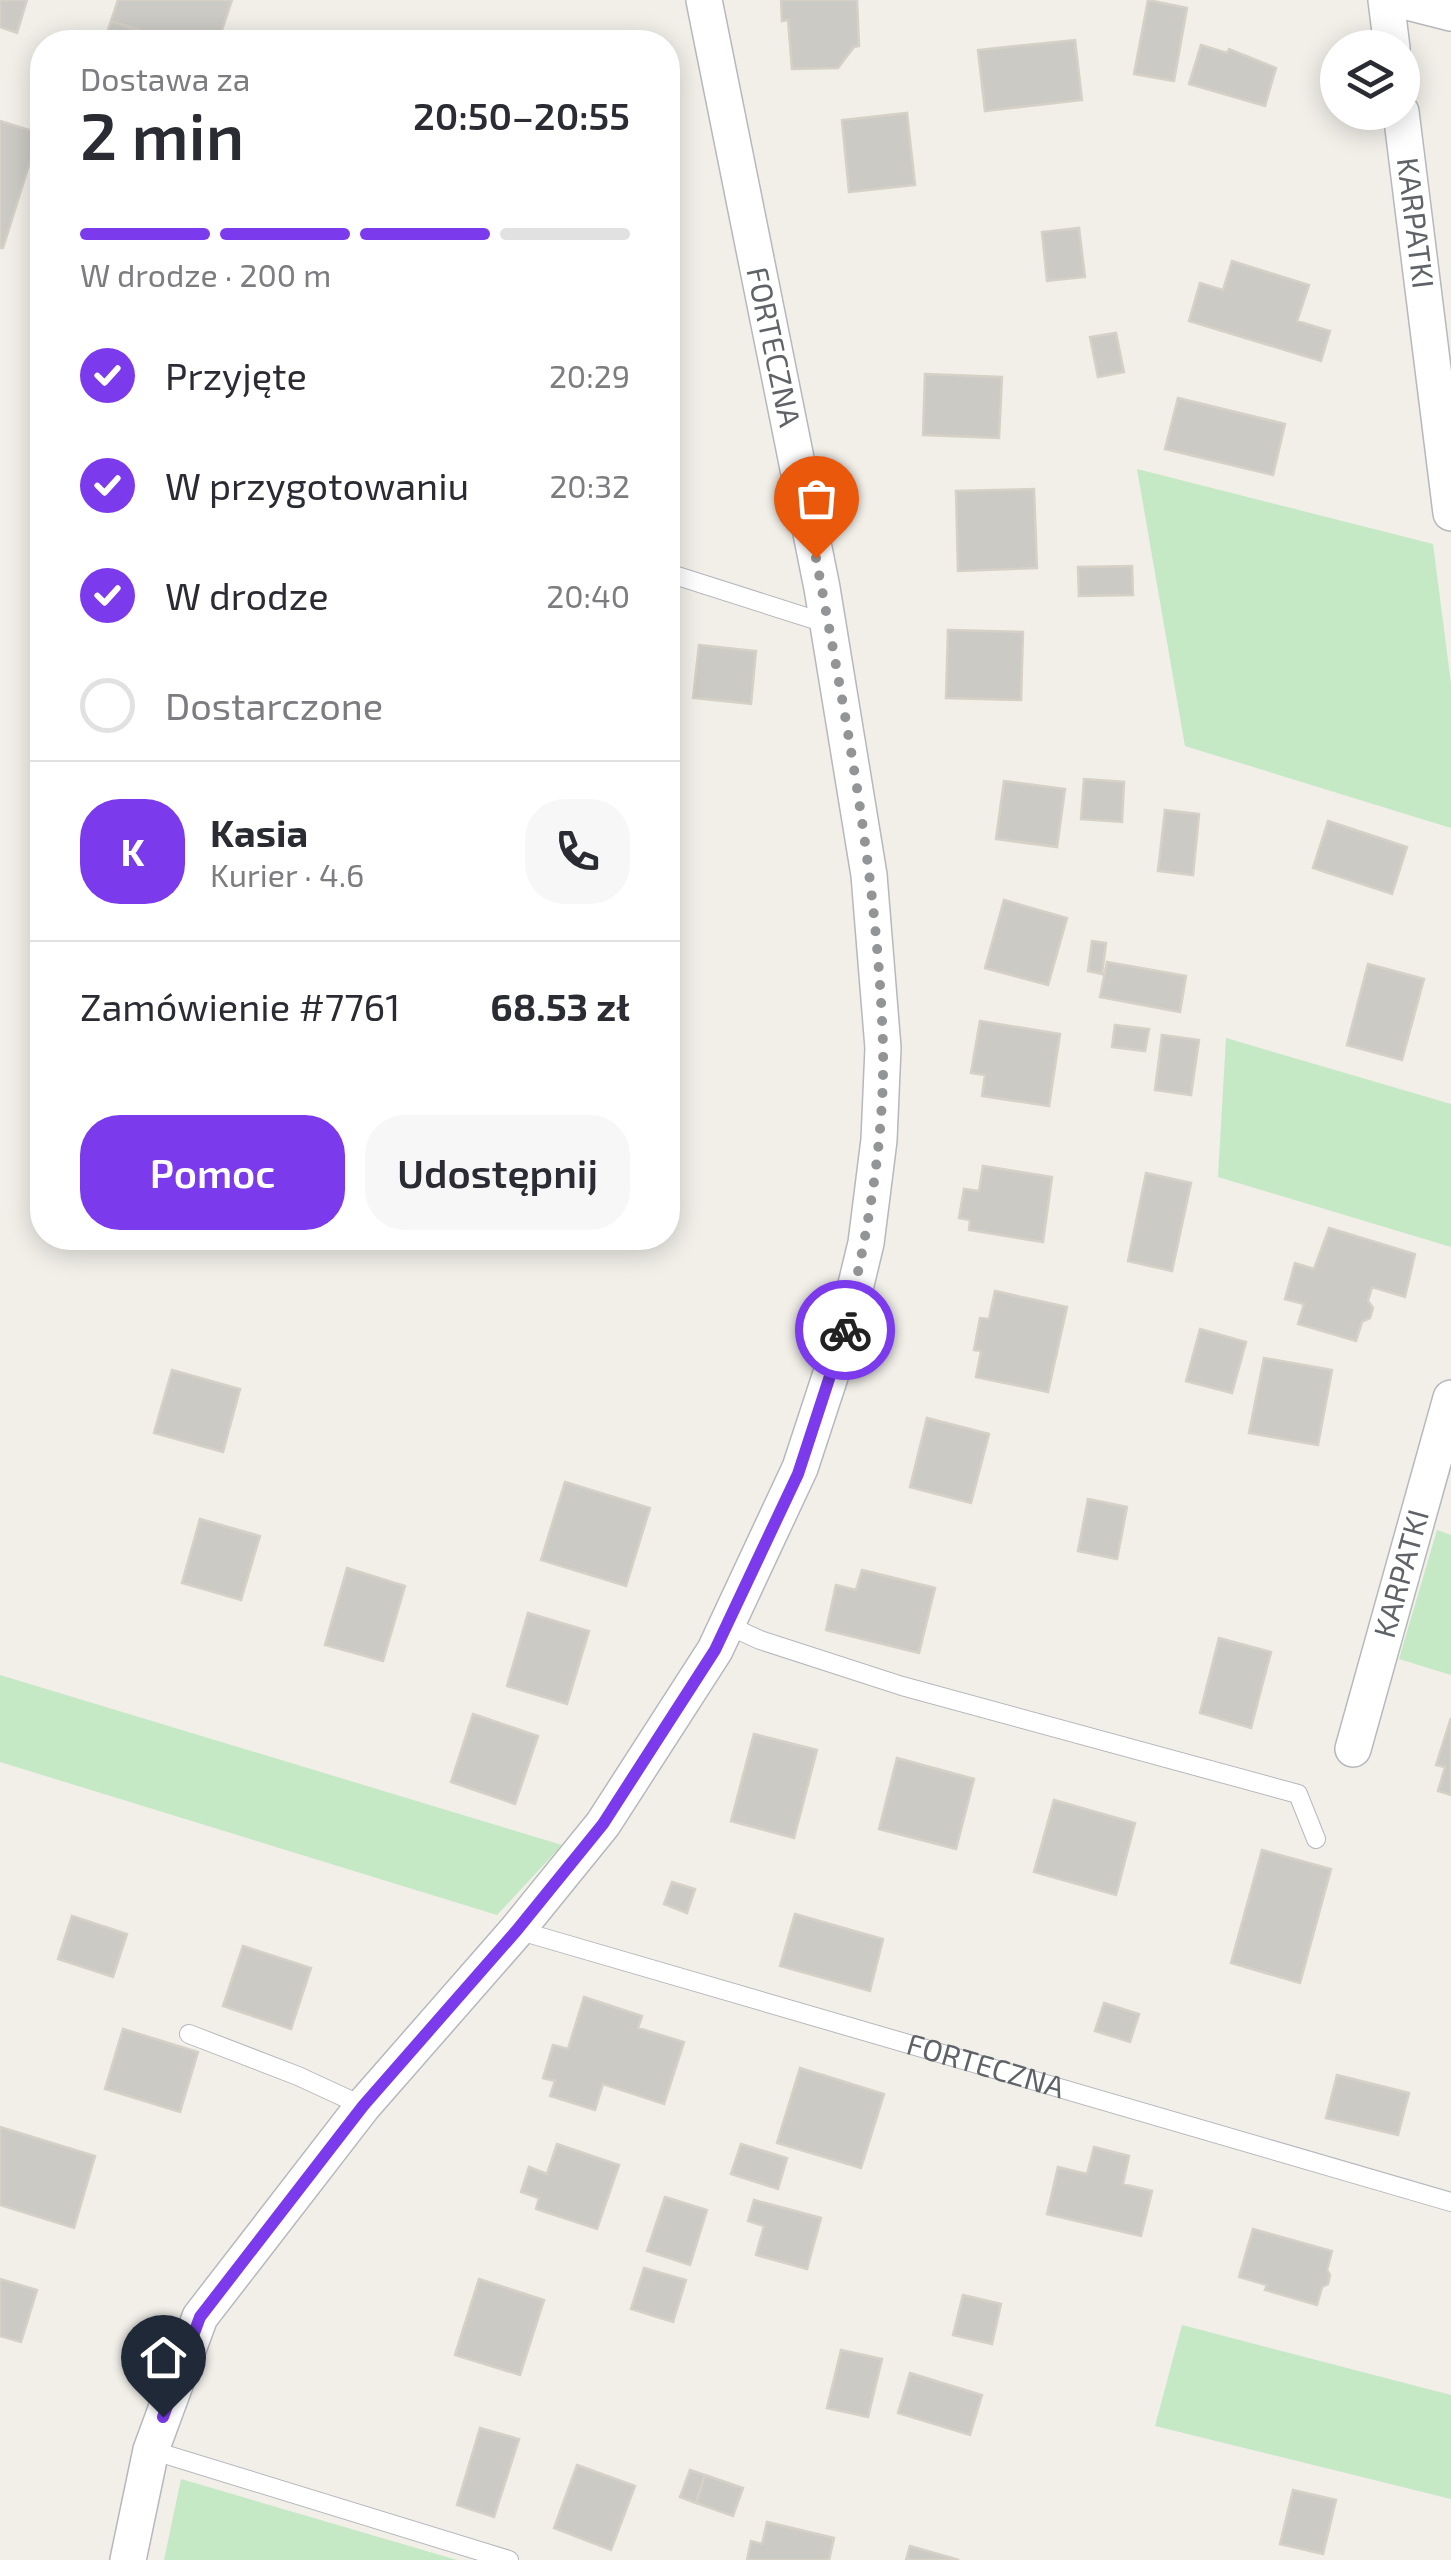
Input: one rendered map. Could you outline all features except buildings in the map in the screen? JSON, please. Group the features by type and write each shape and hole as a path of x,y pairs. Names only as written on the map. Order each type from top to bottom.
{"street":[{"name":"FORTECZNA","path":"128,2560 151,2450 200,2317 363,2106 517,1930 603,1824 715,1650 798,1474 844,1334 866,1242 878,1146 883,1048 869,875 828,624 704,0"},
{"path":"1386,0 1390,30"},
{"path":"1400,0 1451,13"},
{"name":"KARPATKI","path":"1402,130 1451,513"},
{"name":"KARPATKI","path":"1353,1748 1451,1398"}],"lane":[{"path":"680,578 828,624"},
{"path":"727,1624 760,1640 902,1686 1298,1794 1316,1839"},
{"name":"FORTECZNA","path":"517,1930 1451,2202"},
{"path":"190,2034 363,2106"},
{"path":"151,2450 509,2560"}],"green space":[{"path":"1137,469 1433,544 1451,684 1451,828 1185,746"},
{"path":"1226,1038 1451,1104 1451,1247 1218,1177"},
{"path":"1437,1530 1451,1535 1451,1675 1399,1659"},
{"path":"0,1675 562,1845 497,1915 0,1762"},
{"path":"1182,2325 1451,2395 1451,2499 1155,2426"},
{"path":"181,2479 457,2560 164,2560"}],"way so far":[{"path":"816,558 869,875 883,1048 878,1146 866,1242 845,1330"}],"route":[{"path":"163,2417 200,2317 363,2106 517,1930 603,1824 715,1650 798,1474 845,1330"}]}
